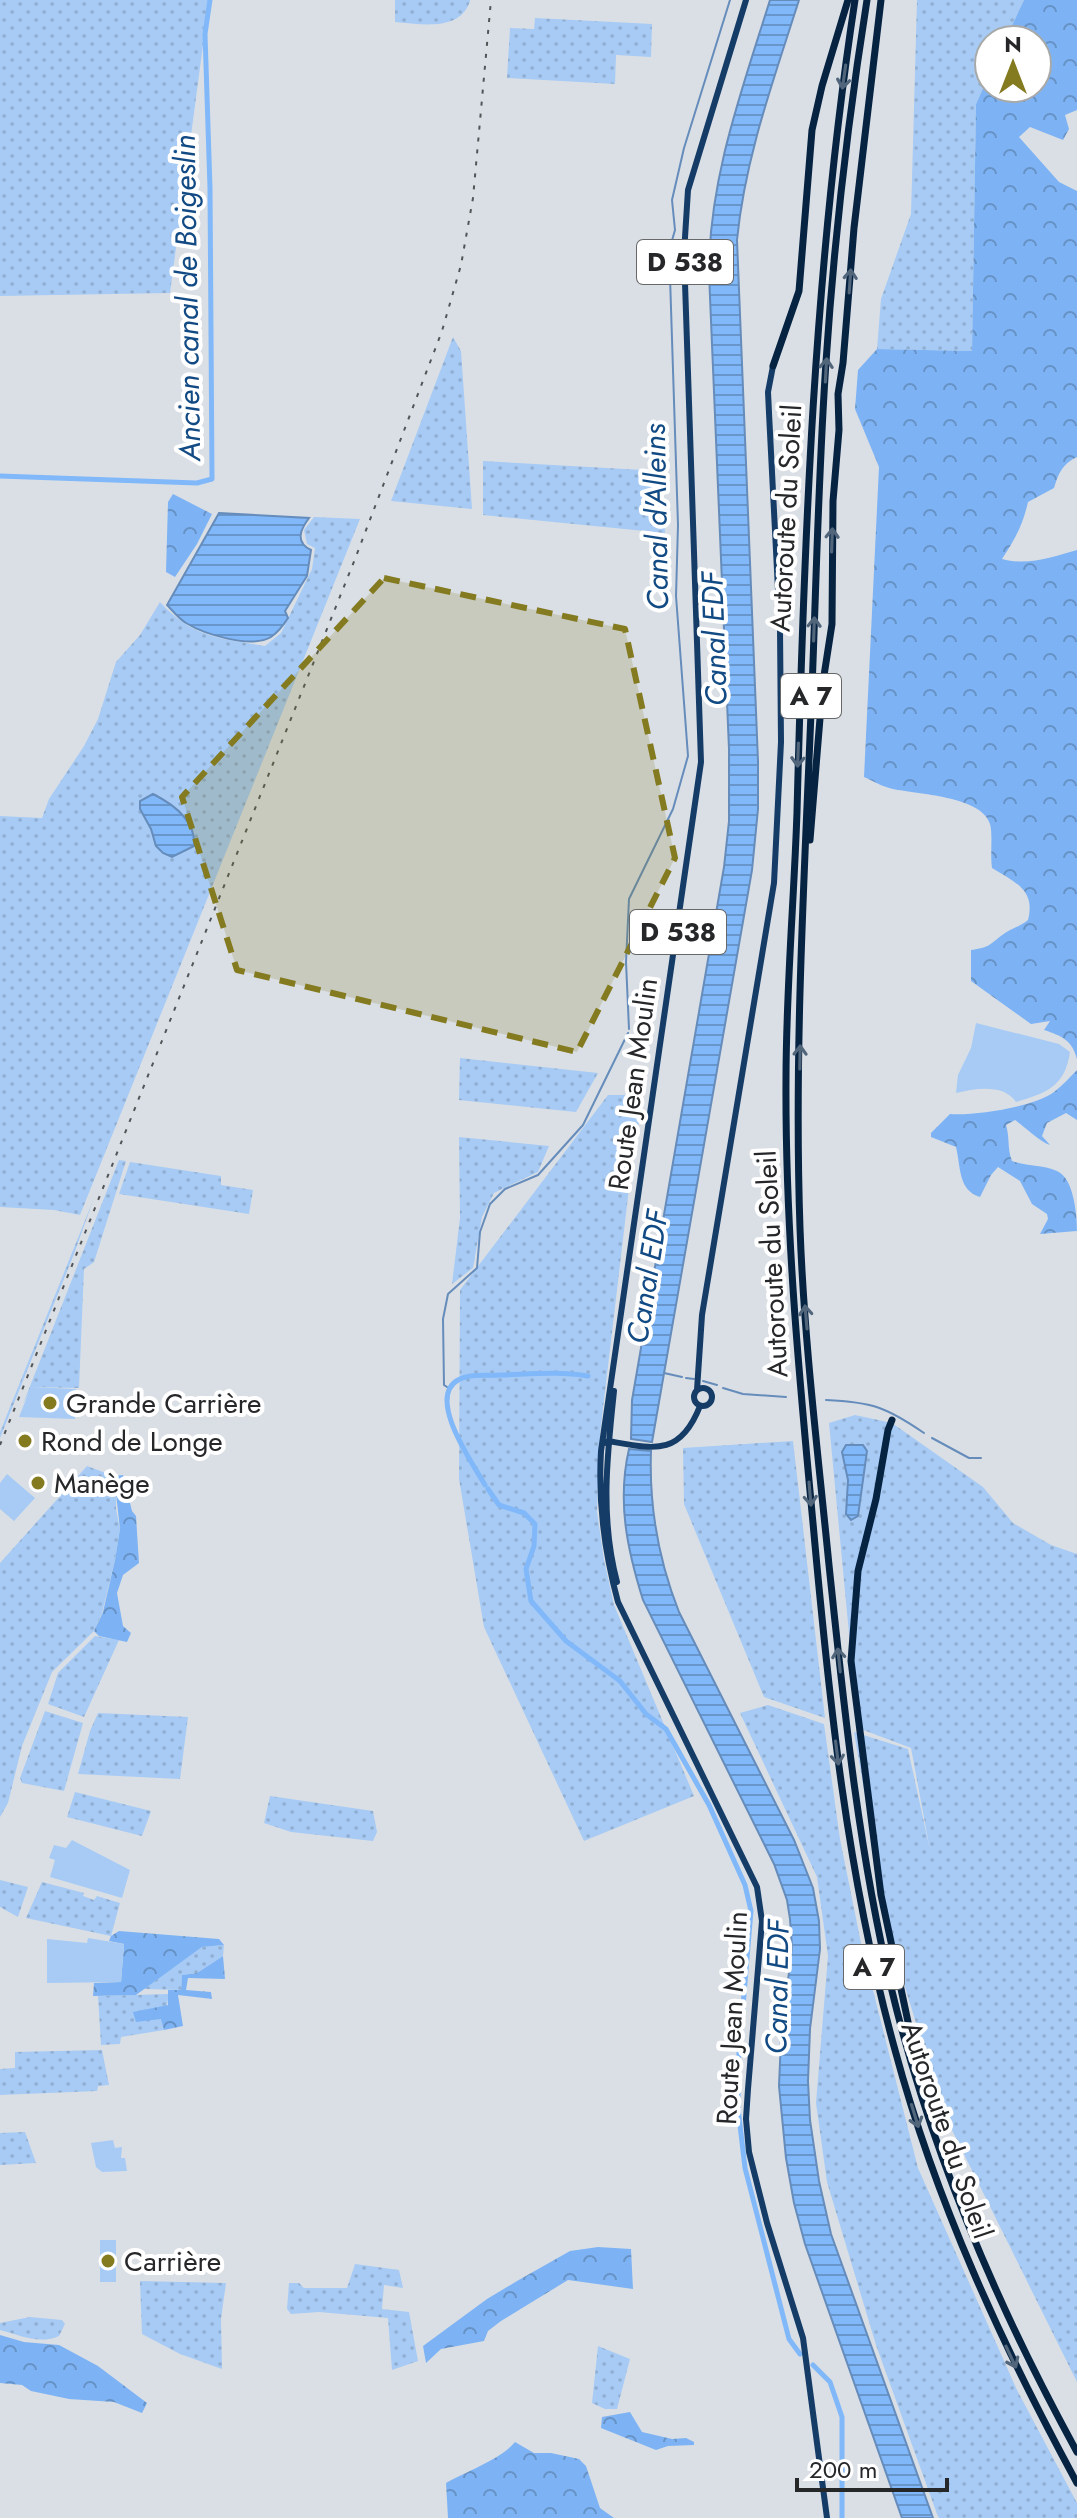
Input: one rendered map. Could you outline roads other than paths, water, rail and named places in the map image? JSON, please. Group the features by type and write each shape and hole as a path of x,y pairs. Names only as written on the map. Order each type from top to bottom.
{"highway":[{"path":"773,366 798,296 812,130 848,0"},
{"name":"Autoroute du Soleil","path":"855,0 824,244 815,359 803,613 786,1077 789,1235 801,1394 828,1690 864,1920 880,1993 917,2124 951,2218 1017,2370 1077,2483"},
{"name":"Autoroute du Soleil","path":"867,0 845,152 826,362 804,898 799,1198 812,1395 857,1806 892,1988 912,2060 964,2212 1027,2359 1077,2452"},
{"path":"804,898 822,694 831,631 838,394 881,0"},
{"path":"892,1420 858,1571 851,1661 876,1868 896,1976 914,2050 912,2060"}],"main road":[{"name":"Route Jean Moulin","path":"746,0 696,160 686,205 684,253 701,762 607,1410 606,1521 613,1566 633,1635 757,1887 762,1921 746,2119 749,2152 767,2223 803,2338 827,2518"},
{"path":"700,1406 694,1401 700,1387 702,1315 774,883 781,742 768,392 773,366"},
{"name":"D 538","path":"606,1446 620,1328"},
{"path":"700,1387 709,1391 712,1398 708,1404 700,1406"},
{"path":"606,1446 670,1446 693,1422 700,1406"}],"waterway":[{"name":"Ancien canal de Boigeslin","path":"0,476 197,483 212,479 210,188 205,34 210,0"},
{"name":"Canal d'Alleins","path":"629,1029 626,962 629,899 673,809 688,756 676,596 678,525 670,277 671,244 675,230 672,200 684,148 730,0"},
{"name":"Canal d'Alleins","path":"450,1389 444,1385 443,1319 448,1294 477,1268 480,1232 490,1204 505,1189 538,1175 583,1125 628,1033"},
{"path":"485,1485 449,1416 449,1389 458,1380 473,1376 556,1373 588,1376"},
{"path":"664,1373 682,1377"},
{"path":"686,1378 694,1379"},
{"path":"703,1381 717,1385"},
{"path":"723,1388 743,1394 786,1397"},
{"path":"826,1400 855,1402 878,1408 924,1433"},
{"path":"932,1438 969,1458 981,1458"},
{"name":"Canal EDF","path":"488,1489 499,1505 524,1513 535,1524 534,1546 526,1569 531,1601 566,1641 620,1681 646,1714 666,1729 709,1805 745,1885 751,1911 738,2065 738,2108 745,2168 789,2339 800,2354"},
{"path":"813,2365 830,2382 842,2417 842,2518"}],"railway":[{"path":"0,1445 355,559 442,331 461,265 473,198 491,0"}],"place":[{"name":"Grande Carrière","path":"50,1403"},
{"name":"Rond de Longe","path":"25,1441"},
{"name":"Manège","path":"38,1483"},
{"name":"Carrière","path":"108,2261"}]}
